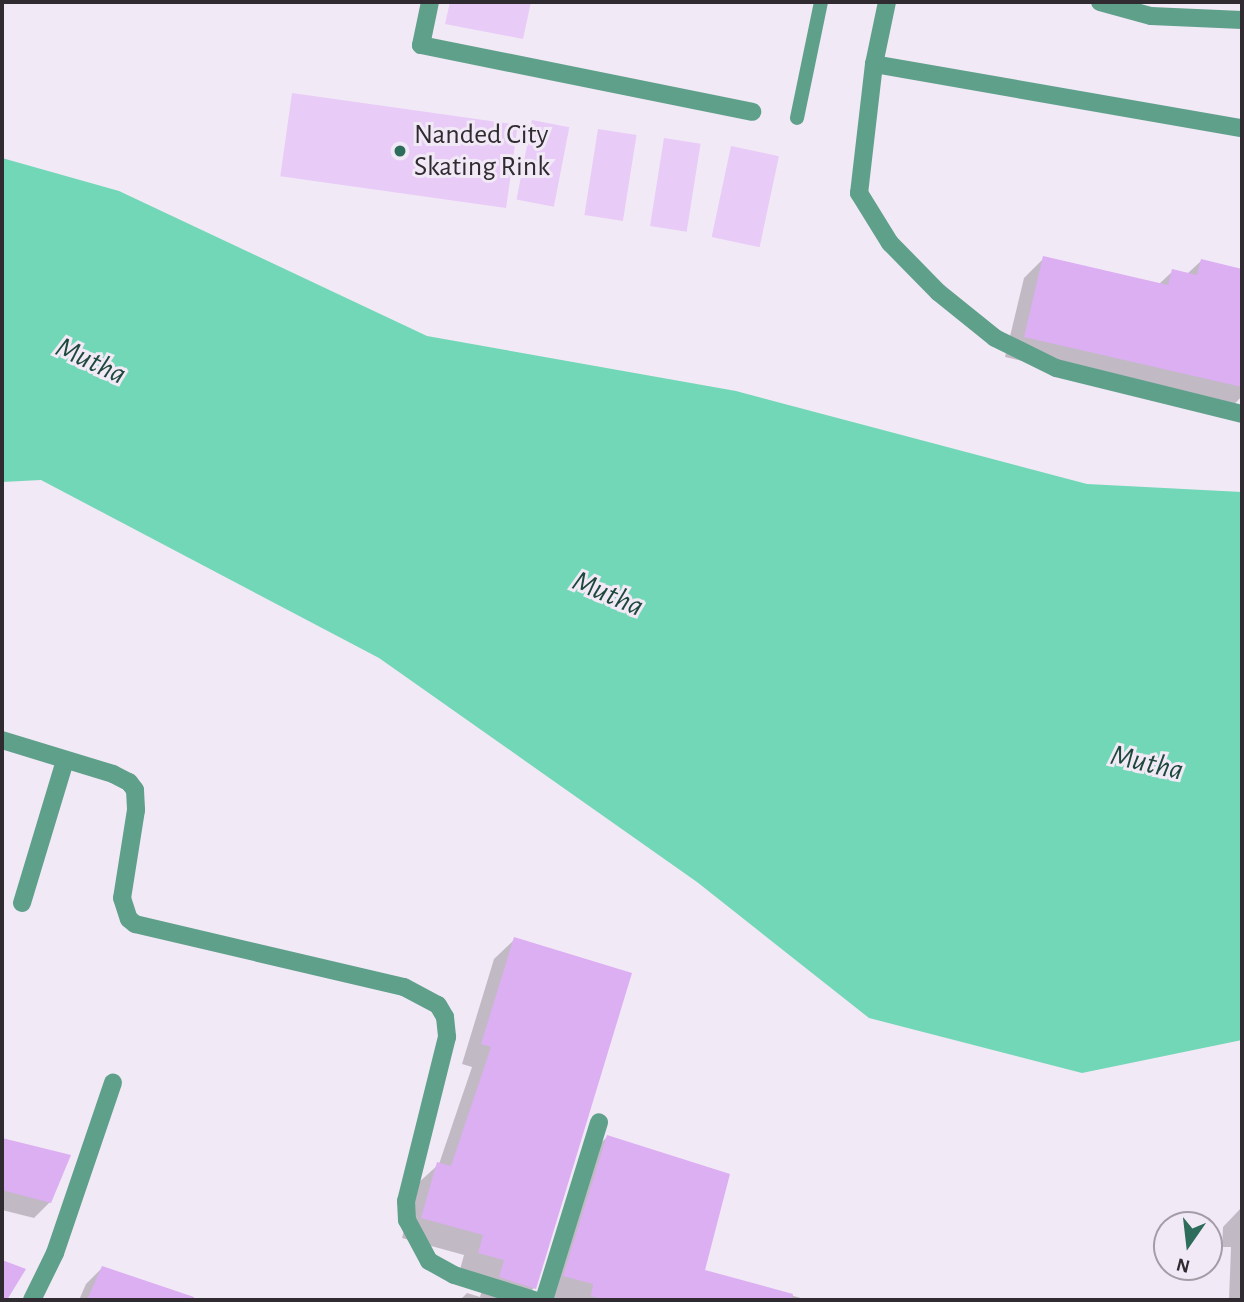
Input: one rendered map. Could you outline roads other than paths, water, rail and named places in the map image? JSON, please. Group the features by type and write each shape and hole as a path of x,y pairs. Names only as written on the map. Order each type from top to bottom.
{"street":[{"path":"430,2 421,45 752,111"},
{"path":"887,2 874,65 859,193 890,243 938,292 995,338 1056,368 1242,414"},
{"path":"1100,2 1151,16 1242,20"},
{"path":"874,65 1242,128"},
{"path":"2,740 113,775 128,782 135,790 136,810 122,898 129,919 135,924 404,987 438,1005 445,1017 447,1037 406,1201 407,1220 429,1261 454,1275 534,1300"},
{"path":"22,903 65,761"},
{"path":"32,1300 55,1253 113,1083"},
{"path":"544,1300 598,1122"}],"lane":[{"path":"797,118 821,2"}],"water":[{"name":"Mutha","path":"2,158 119,191 427,336 736,391 1087,484 1242,492 1242,1040 1082,1073 869,1018 697,882 379,658 41,480 2,482"}],"place":[{"name":"Nanded City Skating Rink","path":"400,151"}]}
